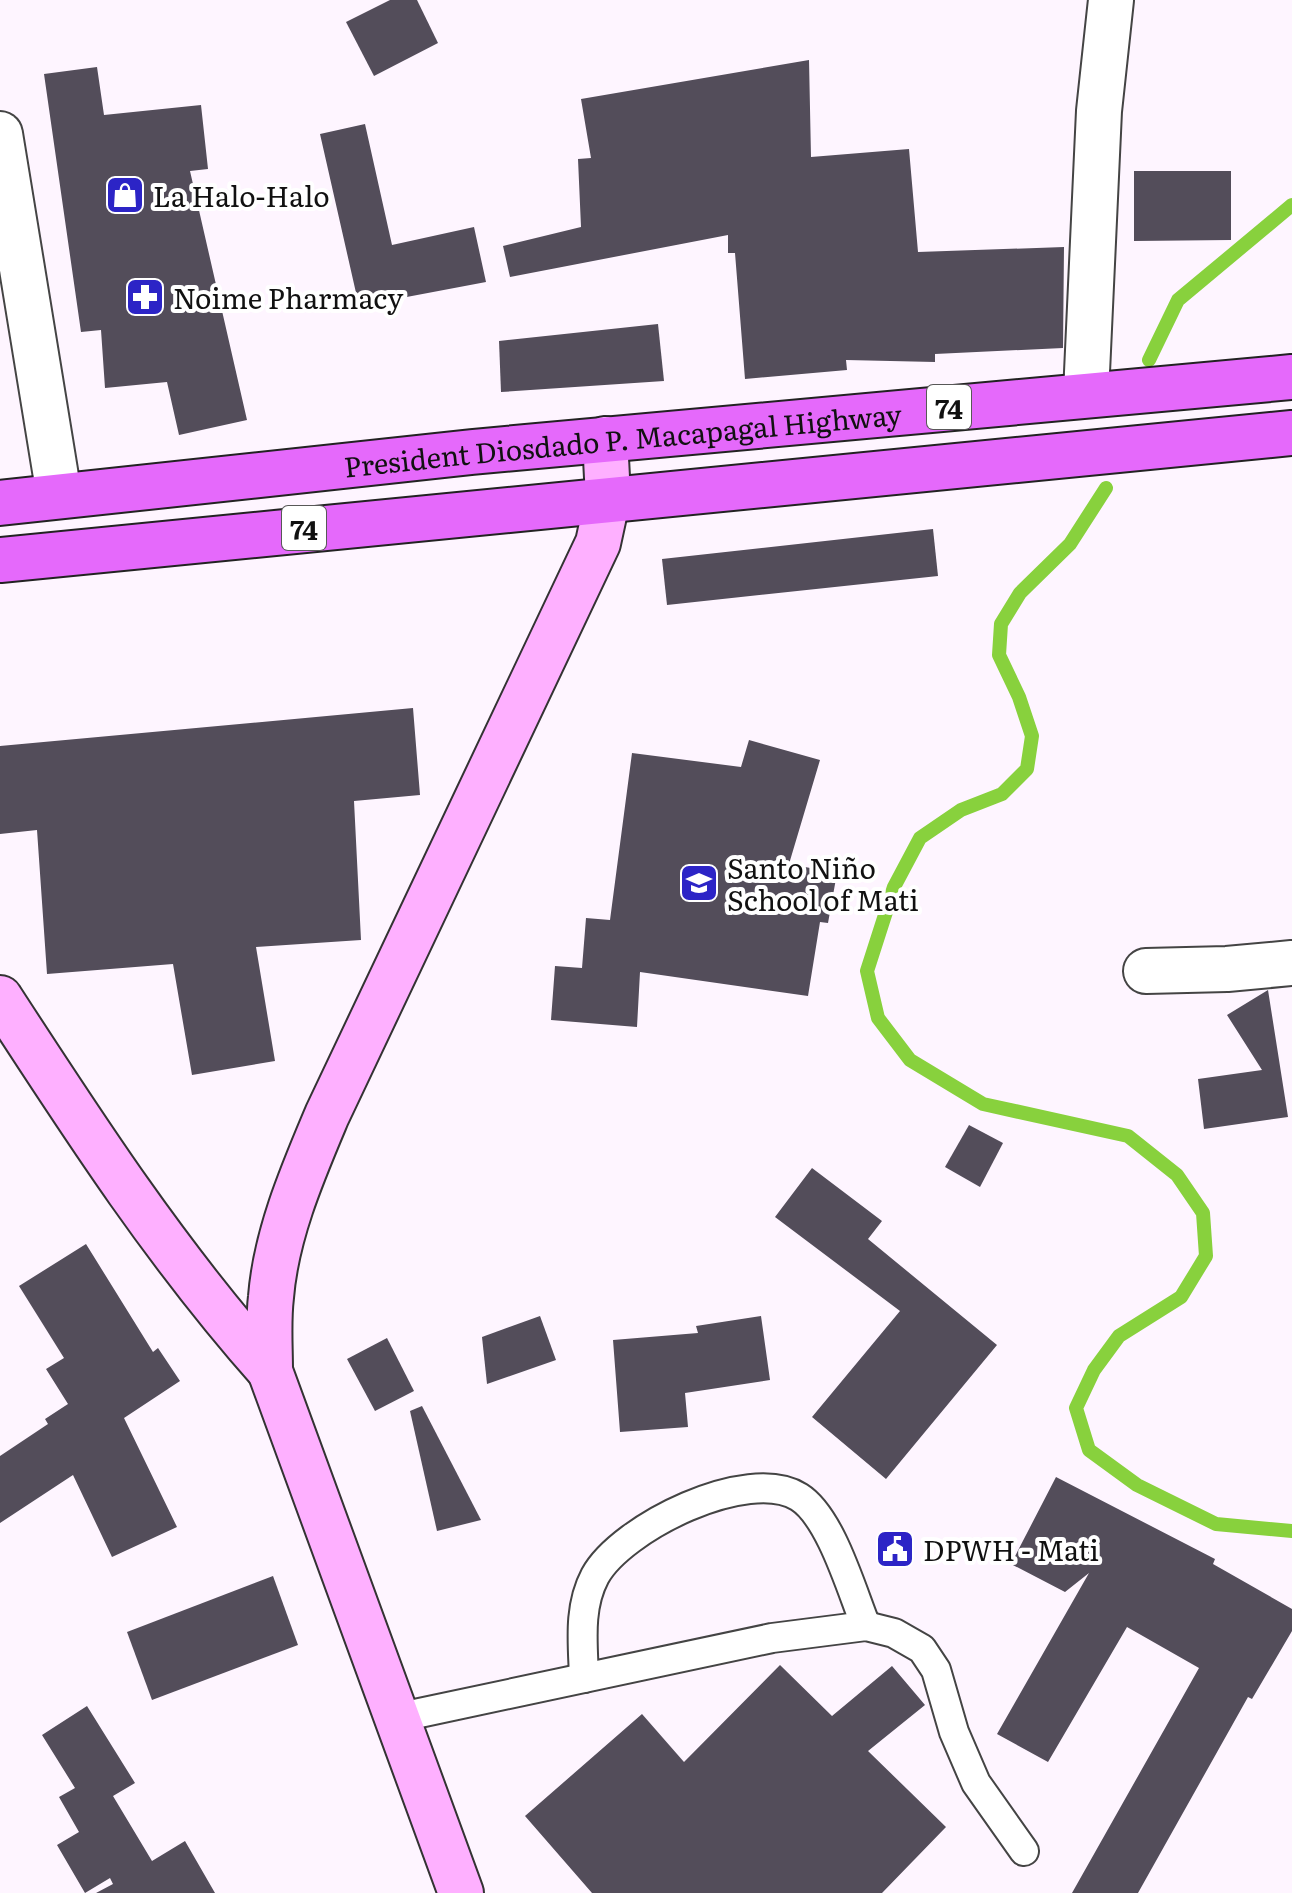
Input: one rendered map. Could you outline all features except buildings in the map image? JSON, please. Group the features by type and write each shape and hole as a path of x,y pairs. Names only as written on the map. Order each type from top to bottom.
{"main road":[{"name":"President Diosdado P. Macapagal Highway","path":"0,503 605,439 1292,377"},
{"name":"President Diosdado P. Macapagal Highway","path":"0,560 608,497 1292,433"}],"street":[{"path":"1086,394 1099,111 1111,0"},
{"path":"0,134 59,495"},
{"path":"461,1893 270,1371 271,1295 282,1239 300,1180 392,975 598,543 608,497 605,439"},
{"path":"1146,971 1227,969 1292,963"},
{"path":"0,998 120,1184 218,1312 270,1371"}],"lane":[{"path":"584,1678 583,1607 596,1574 628,1541 683,1509 732,1491 771,1487 800,1497 821,1522 866,1626"},
{"path":"396,1718 772,1638 866,1626 894,1633 922,1649 936,1670 954,1732 976,1783 1024,1851"}],"waterway":[{"path":"1149,360 1178,300 1292,205"},
{"path":"1106,488 1070,544 1020,593 1001,624 999,655 1019,697 1032,736 1027,769 1002,794 961,810 920,838 894,887 867,971 878,1018 910,1060 983,1104 1128,1136 1177,1175 1203,1213 1206,1256 1181,1297 1119,1336 1094,1370 1076,1408 1089,1450 1137,1485 1216,1524 1292,1531"}],"place":[{"name":"La Halo-Halo","path":"125,195"},
{"name":"Noime Pharmacy","path":"145,297"},
{"name":"Santo Niño School of Mati","path":"699,883"},
{"name":"DPWH - Mati","path":"895,1549"}]}
